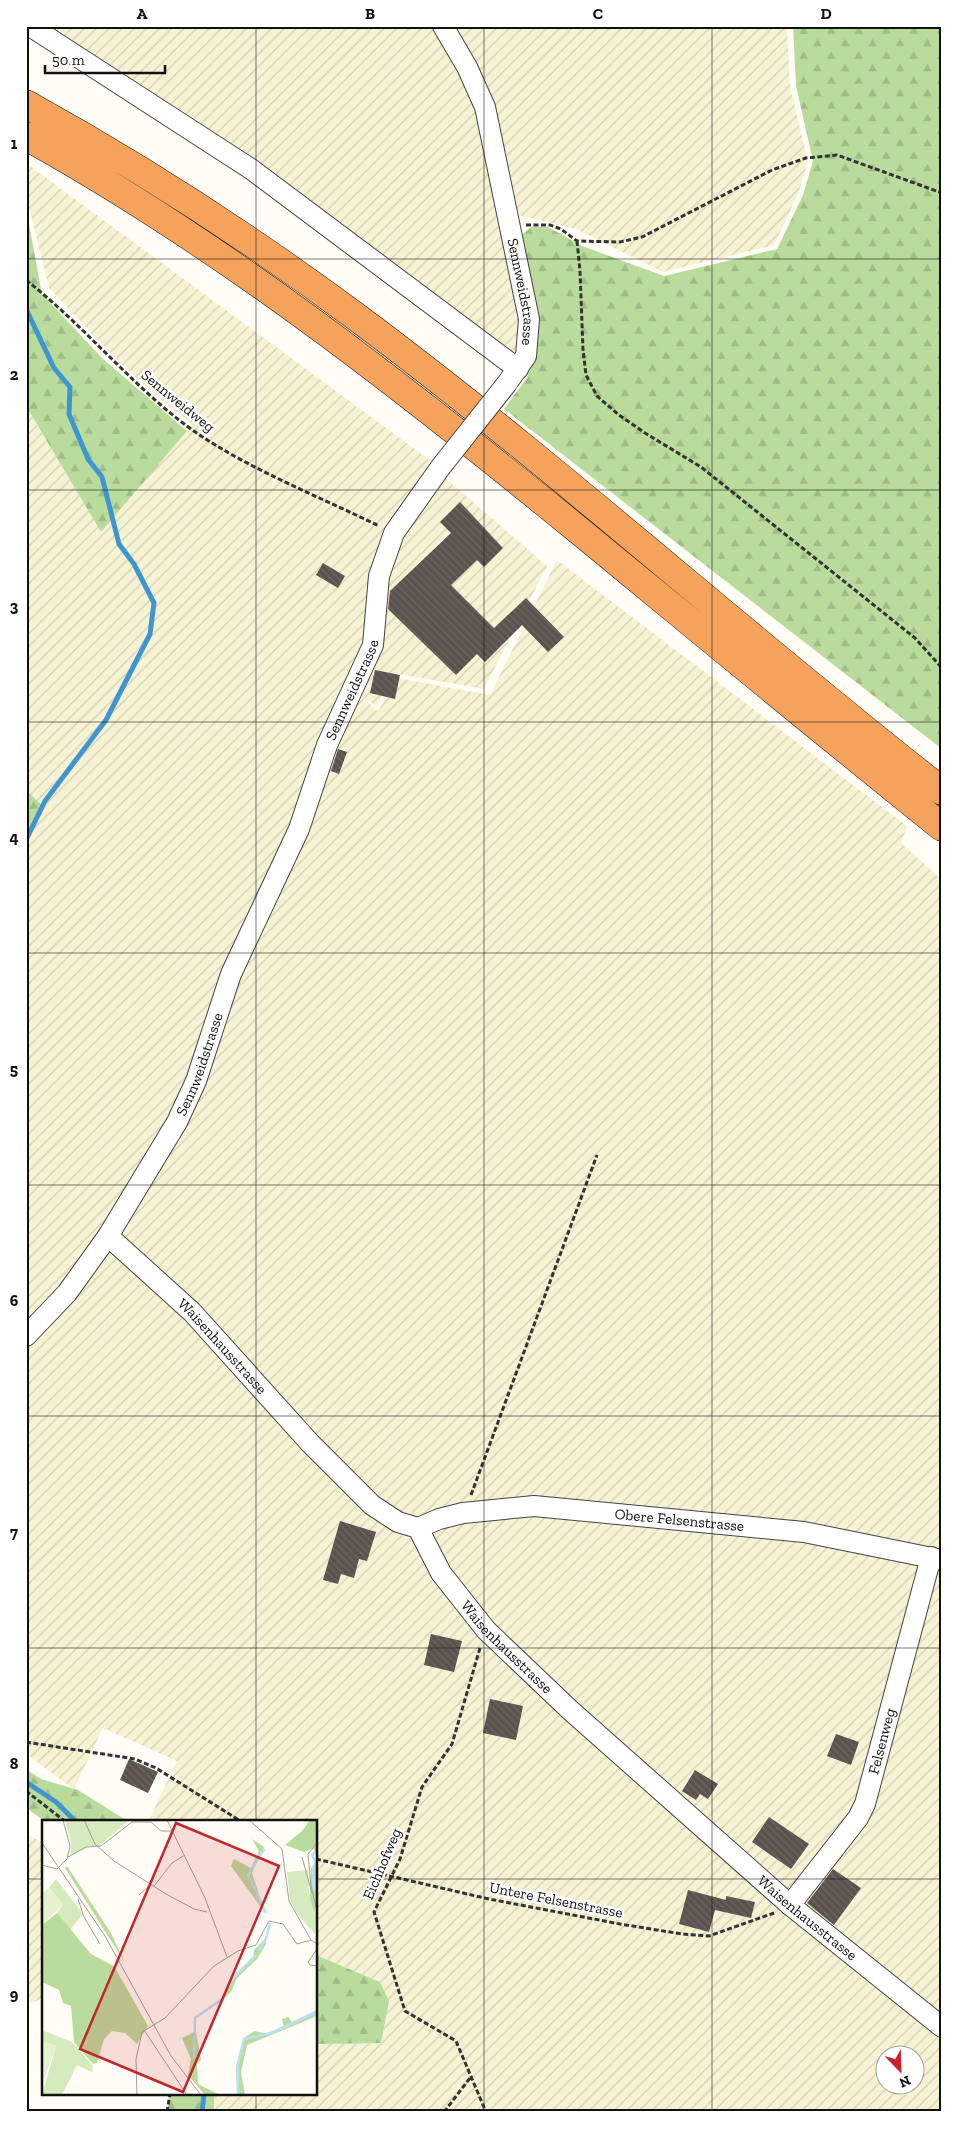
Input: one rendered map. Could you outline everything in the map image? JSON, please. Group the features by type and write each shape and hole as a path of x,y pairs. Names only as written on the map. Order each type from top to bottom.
{"highway":[{"path":"26,104 106,149 175,192 287,267 355,316 532,455 942,791"},
{"path":"26,136 94,176 215,253 353,351 501,467 789,704 942,826"}],"street":[{"path":"30,26 251,169 513,375"},
{"name":"Sennweidstrasse","path":"26,1336 67,1292 108,1236 177,1122 196,1081 231,974 299,829 327,745 373,644 379,576 394,533 440,468 526,356 529,319 485,107 467,67 443,26"},
{"name":"Waisenhausstrasse","path":"108,1236 192,1312 310,1443 372,1505 398,1522 418,1528 441,1573 486,1630 570,1710 790,1905 942,2027"},
{"name":"Obere Felsenstrasse","path":"418,1528 439,1519 463,1513 544,1507 804,1532 936,1558"},
{"name":"Felsenweg","path":"790,1905 858,1818 865,1804 936,1558"}],"path":[{"path":"510,226 550,225 561,229 576,241 620,242 642,237 772,170 806,158 837,155 942,193"},
{"path":"576,241 580,271 583,350 586,375 597,396 638,429 701,467 914,638 942,668"},
{"name":"Sennweidweg","path":"26,280 169,412 212,444 253,466 394,533"},
{"path":"463,1513 597,1156"},
{"name":"Eichhofweg","path":"486,1630 452,1744 422,1787 400,1859 374,1912 405,2011 456,2041 468,2065 470,2078 486,2112"},
{"path":"26,1742 135,1759 156,1768 239,1820"},
{"path":"26,1791 63,1820"},
{"name":"Untere Felsenstrasse","path":"318,1859 490,1900 610,1923 709,1936 777,1912 790,1905"},
{"path":"444,2112 470,2078"},
{"path":"167,2112 170,2096"}],"shaded area":[{"path":"36,26 438,26 474,90 521,308 522,349 513,353"},
{"path":"447,26 787,26 790,87 808,162 798,194 774,245 663,272 576,229 518,215"},
{"path":"26,163 431,461 395,524 367,642 201,1058 111,1224 26,1330 26,406 101,532 192,424 160,399 115,358 49,288 26,195"},
{"path":"443,476 547,566 484,689 393,673 377,706 360,696 378,711 398,678 490,695 557,560 907,826 901,843 942,880 942,2112 214,2112 214,2096 318,2096 318,2044 321,2045 380,1982 318,1956 318,1820 149,1820 177,1761 103,1728 74,1789 26,1754 26,1340 166,1148 235,976 355,693 385,551"},
{"path":"26,1834 42,1842 42,1999 26,2005"}],"green space":[{"path":"793,26 942,26 942,749 504,409 527,378 535,354 521,236 531,227 548,227 582,246 664,276 777,249 803,195 813,161 796,86"},
{"path":"26,208 42,294 103,359 187,431 101,532 26,406"},
{"path":"28,792 44,807 26,838 26,796"},
{"path":"26,1769 41,1779 78,1790 126,1820 43,1820 26,1808"},
{"path":"318,1956 380,1982 389,2001 381,2043 318,2044"},
{"path":"170,2096 214,2096 214,2112 167,2112"}],"building":[{"path":"460,502 503,548 484,567 477,560 451,585 494,628 526,598 564,637 548,652 522,625 485,662 477,654 456,675 388,609 390,591 451,533 440,522"},
{"path":"323,563 345,576 338,588 316,575"},
{"path":"375,670 400,675 395,699 370,693"},
{"path":"338,749 347,752 339,774 331,771"},
{"path":"340,1521 376,1532 367,1561 359,1559 354,1578 341,1574 338,1584 323,1580"},
{"path":"431,1634 462,1641 454,1672 424,1665"},
{"path":"490,1699 523,1706 516,1740 483,1733"},
{"path":"836,1734 859,1742 851,1765 827,1756"},
{"path":"129,1759 158,1772 148,1793 120,1780"},
{"path":"695,1770 718,1784 708,1799 700,1794 696,1800 682,1791"},
{"path":"769,1817 809,1844 791,1869 752,1842"},
{"path":"833,1869 861,1888 834,1925 807,1903"},
{"path":"688,1890 726,1900 726,1896 755,1902 751,1918 715,1910 709,1932 679,1924"}],"waterway":[{"path":"26,840 45,801 106,720 150,634 154,603 134,564 119,544 102,477 88,459 69,414 70,387 54,368 27,311"},
{"path":"26,1782 56,1802 74,1820"},
{"path":"202,2112 204,2096"}]}
